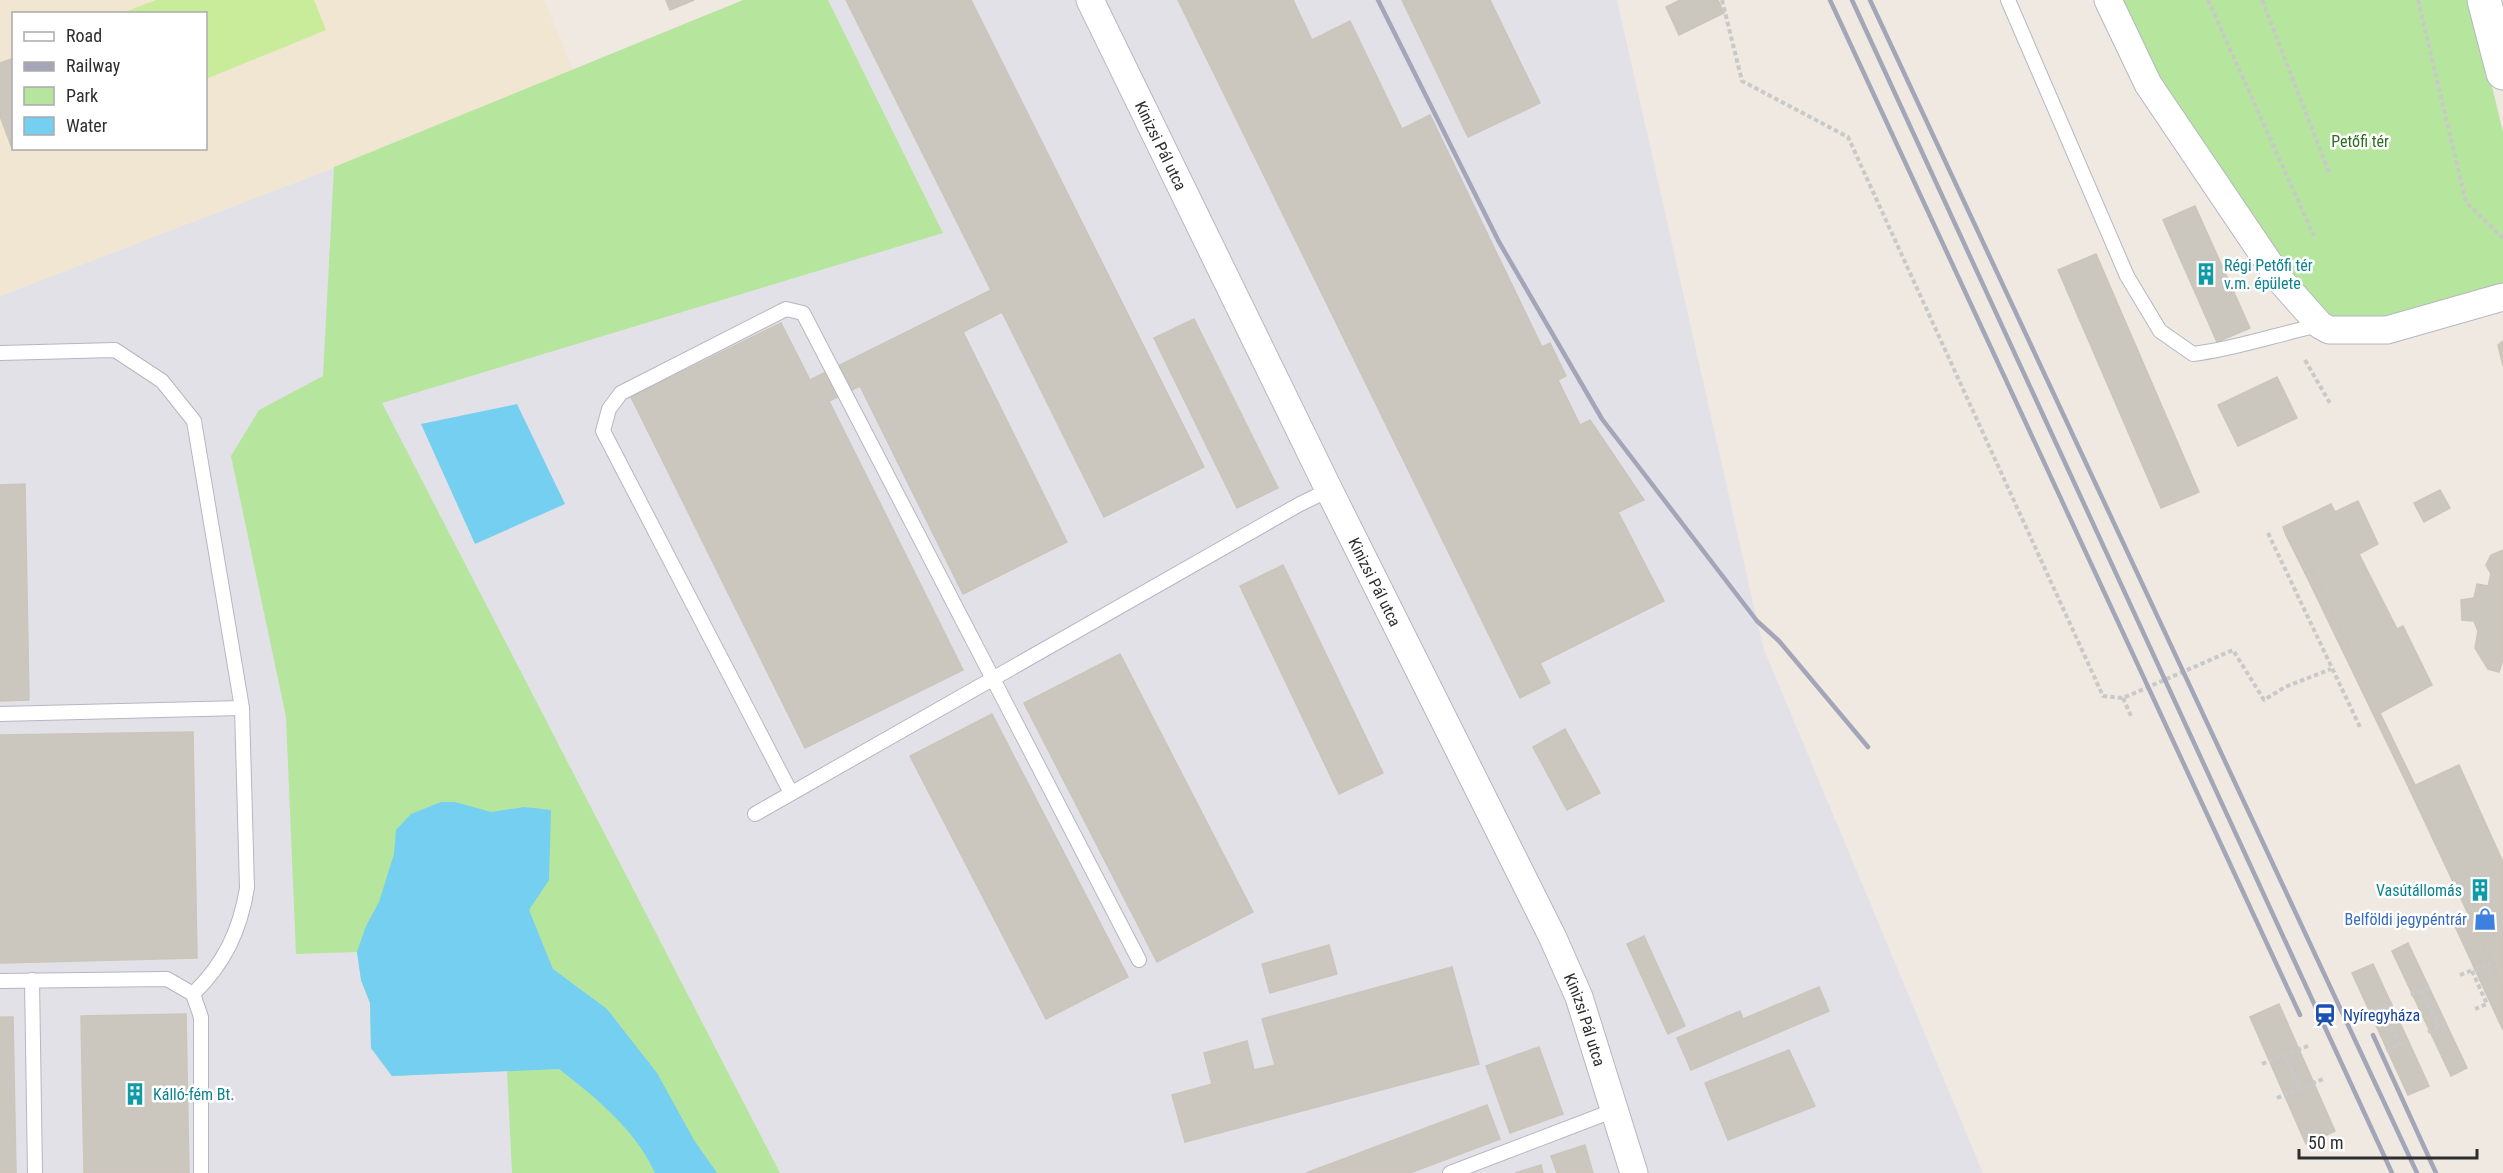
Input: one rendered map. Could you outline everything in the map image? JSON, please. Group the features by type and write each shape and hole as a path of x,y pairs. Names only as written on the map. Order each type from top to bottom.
{"main road":[{"path":"2484,0 2503,73"}],"street":[{"name":"Kinizsi Pál utca","path":"1089,0 1329,490 1553,938 1579,997 1634,1173"},
{"path":"2108,0 2148,84 2281,281 2320,325 2329,330 2387,330 2503,297"}],"lane":[{"path":"2008,0 2127,276 2160,331 2193,354 2226,350 2268,336 2320,325"},
{"path":"791,793 603,430 609,409 621,393 786,309 803,314 1139,960"},
{"path":"0,353 115,350 162,381 194,421 242,708 247,888 242,917 227,954 211,977 193,994"},
{"path":"755,813 1300,504 1329,490"},
{"path":"0,714 242,708"},
{"path":"0,981 167,979 193,994 201,1017 201,1173"},
{"path":"32,980 35,1173"},
{"path":"1450,1173 1615,1110"}],"path":[{"path":"1722,0 1742,81 1848,136 2103,696 2123,698 2233,650 2264,700 2285,687 2331,669"},
{"path":"2208,0 2314,236"},
{"path":"2262,0 2330,175"},
{"path":"2418,0 2466,202 2503,238"},
{"path":"2305,360 2331,405"},
{"path":"2268,533 2360,727"},
{"path":"2123,698 2132,716"},
{"path":"2460,975 2491,963"},
{"path":"2472,971 2487,1004 2475,1009"},
{"path":"2411,995 2430,987"},
{"path":"2421,990 2439,1027"},
{"path":"2369,1012 2392,1003"},
{"path":"2382,1007 2399,1045"},
{"path":"2428,1032 2447,1023"},
{"path":"2386,1050 2409,1041"},
{"path":"2262,1064 2308,1046"},
{"path":"2284,1055 2300,1088"},
{"path":"2277,1098 2324,1079"}],"shaded area":[{"path":"0,0 544,0 575,75 0,296"},
{"path":"747,0 1617,0 1763,647 1983,1173 0,1173 0,296 575,75"}],"green space":[{"path":"156,0 314,0 326,30 207,79 207,12 125,12"},
{"path":"743,0 828,0 943,233 382,403 780,1173 512,1173 507,1071 392,1076 371,1048 370,1003 361,980 357,952 296,954 286,717 231,456 259,410 323,376 334,167"},
{"name":"Petőfi tér","path":"2115,0 2471,0 2503,132 2503,293 2408,323 2325,324 2207,166"}],"water":[{"path":"517,404 565,504 475,544 421,424"},
{"path":"441,802 455,802 491,812 524,807 551,810 549,880 529,910 553,969 607,1009 657,1073 694,1140 717,1173 655,1173 647,1157 626,1128 587,1091 559,1069 392,1076 371,1048 370,1003 361,980 357,952 366,926 379,902 394,854 396,830 411,814"}],"building":[{"path":"666,0 694,0 670,10"},
{"path":"846,0 971,0 1204,467 1104,517 1002,312 963,332 1067,542 963,594 860,386 829,401 963,670 805,748 631,397 781,323 810,380 991,290"},
{"path":"1178,0 1293,0 1312,40 1350,21 1402,129 1430,115 1542,347 1550,343 1566,376 1558,380 1580,425 1590,420 1644,500 1618,512 1664,601 1540,663 1550,683 1520,698"},
{"path":"1402,0 1490,0 1540,103 1468,137"},
{"path":"1680,0 1718,0 1724,13 1679,35 1666,7"},
{"path":"12,59 12,148 0,116 0,63"},
{"name":"Régi Petőfi tér v.m. épülete","path":"2195,206 2250,328 2217,342 2163,220"},
{"path":"2096,254 2199,492 2161,508 2058,270"},
{"path":"1194,319 1278,488 1237,508 1154,338"},
{"path":"2503,341 2503,366 2498,345"},
{"path":"2277,377 2297,418 2238,446 2218,405"},
{"path":"25,484 29,700 0,701 0,485"},
{"path":"2440,490 2450,508 2424,522 2414,503"},
{"path":"2358,501 2378,544 2359,554 2397,629 2403,626 2432,685 2380,713 2312,570 2305,573 2286,535"},
{"path":"2331,504 2335,512 2286,535 2283,527"},
{"path":"2503,550 2503,660 2499,672 2488,669 2475,648 2478,631 2474,621 2462,620 2461,600 2474,598 2477,584 2488,586 2491,574 2486,565 2491,555"},
{"path":"1283,565 1383,773 1339,794 1240,586"},
{"path":"2312,570 2415,785 2409,788 2305,573"},
{"path":"1120,654 1253,912 1157,962 1024,703"},
{"path":"992,714 1128,977 1046,1019 910,756"},
{"path":"1565,729 1600,793 1567,810 1533,747"},
{"path":"193,732 197,958 0,963 0,735"},
{"name":"Vasútállomás","path":"2459,765 2503,862 2503,988 2409,788"},
{"path":"2470,918 2503,988 2503,1030 2454,924"},
{"path":"1644,936 1685,1026 1668,1034 1627,944"},
{"path":"2408,943 2467,1068 2451,1076 2392,951"},
{"path":"1329,945 1337,974 1270,993 1262,964"},
{"path":"2373,964 2429,1086 2408,1095 2352,973"},
{"path":"1452,967 1479,1064 1185,1142 1172,1095 1212,1084 1204,1053 1247,1041 1254,1070 1275,1065 1262,1019"},
{"path":"1819,987 1829,1011 1691,1070 1677,1038 1740,1011 1743,1019"},
{"path":"2279,1004 2335,1131 2306,1144 2250,1017"},
{"name":"Kálló-fém Bt.","path":"186,1014 189,1173 84,1173 81,1016"},
{"path":"0,1017 13,1017 16,1173 0,1173"},
{"path":"1539,1047 1563,1114 1510,1133 1486,1066"},
{"path":"1789,1050 1815,1106 1728,1140 1705,1083"},
{"path":"1487,1105 1500,1139 1410,1173 1306,1173"},
{"path":"1585,1145 1593,1173 1557,1173 1551,1156"},
{"path":"1541,1165 1543,1173 1515,1173"}],"railway":[{"path":"1378,0 1499,242 1602,419 1757,621 1779,641 1868,747"},
{"path":"1830,0 2300,1015"},
{"path":"1852,0 2392,1173"},
{"path":"1870,0 2417,1173"},
{"path":"2373,1035 2436,1173"}],"place":[{"name":"Régi Petőfi tér v.m. épülete","path":"2206,274"},
{"name":"Vasútállomás","path":"2480,890"},
{"name":"Belföldi jegypéntrár","path":"2485,919"},
{"name":"Nyíregyháza","path":"2325,1015"},
{"name":"Kálló-fém Bt.","path":"135,1094"}]}
